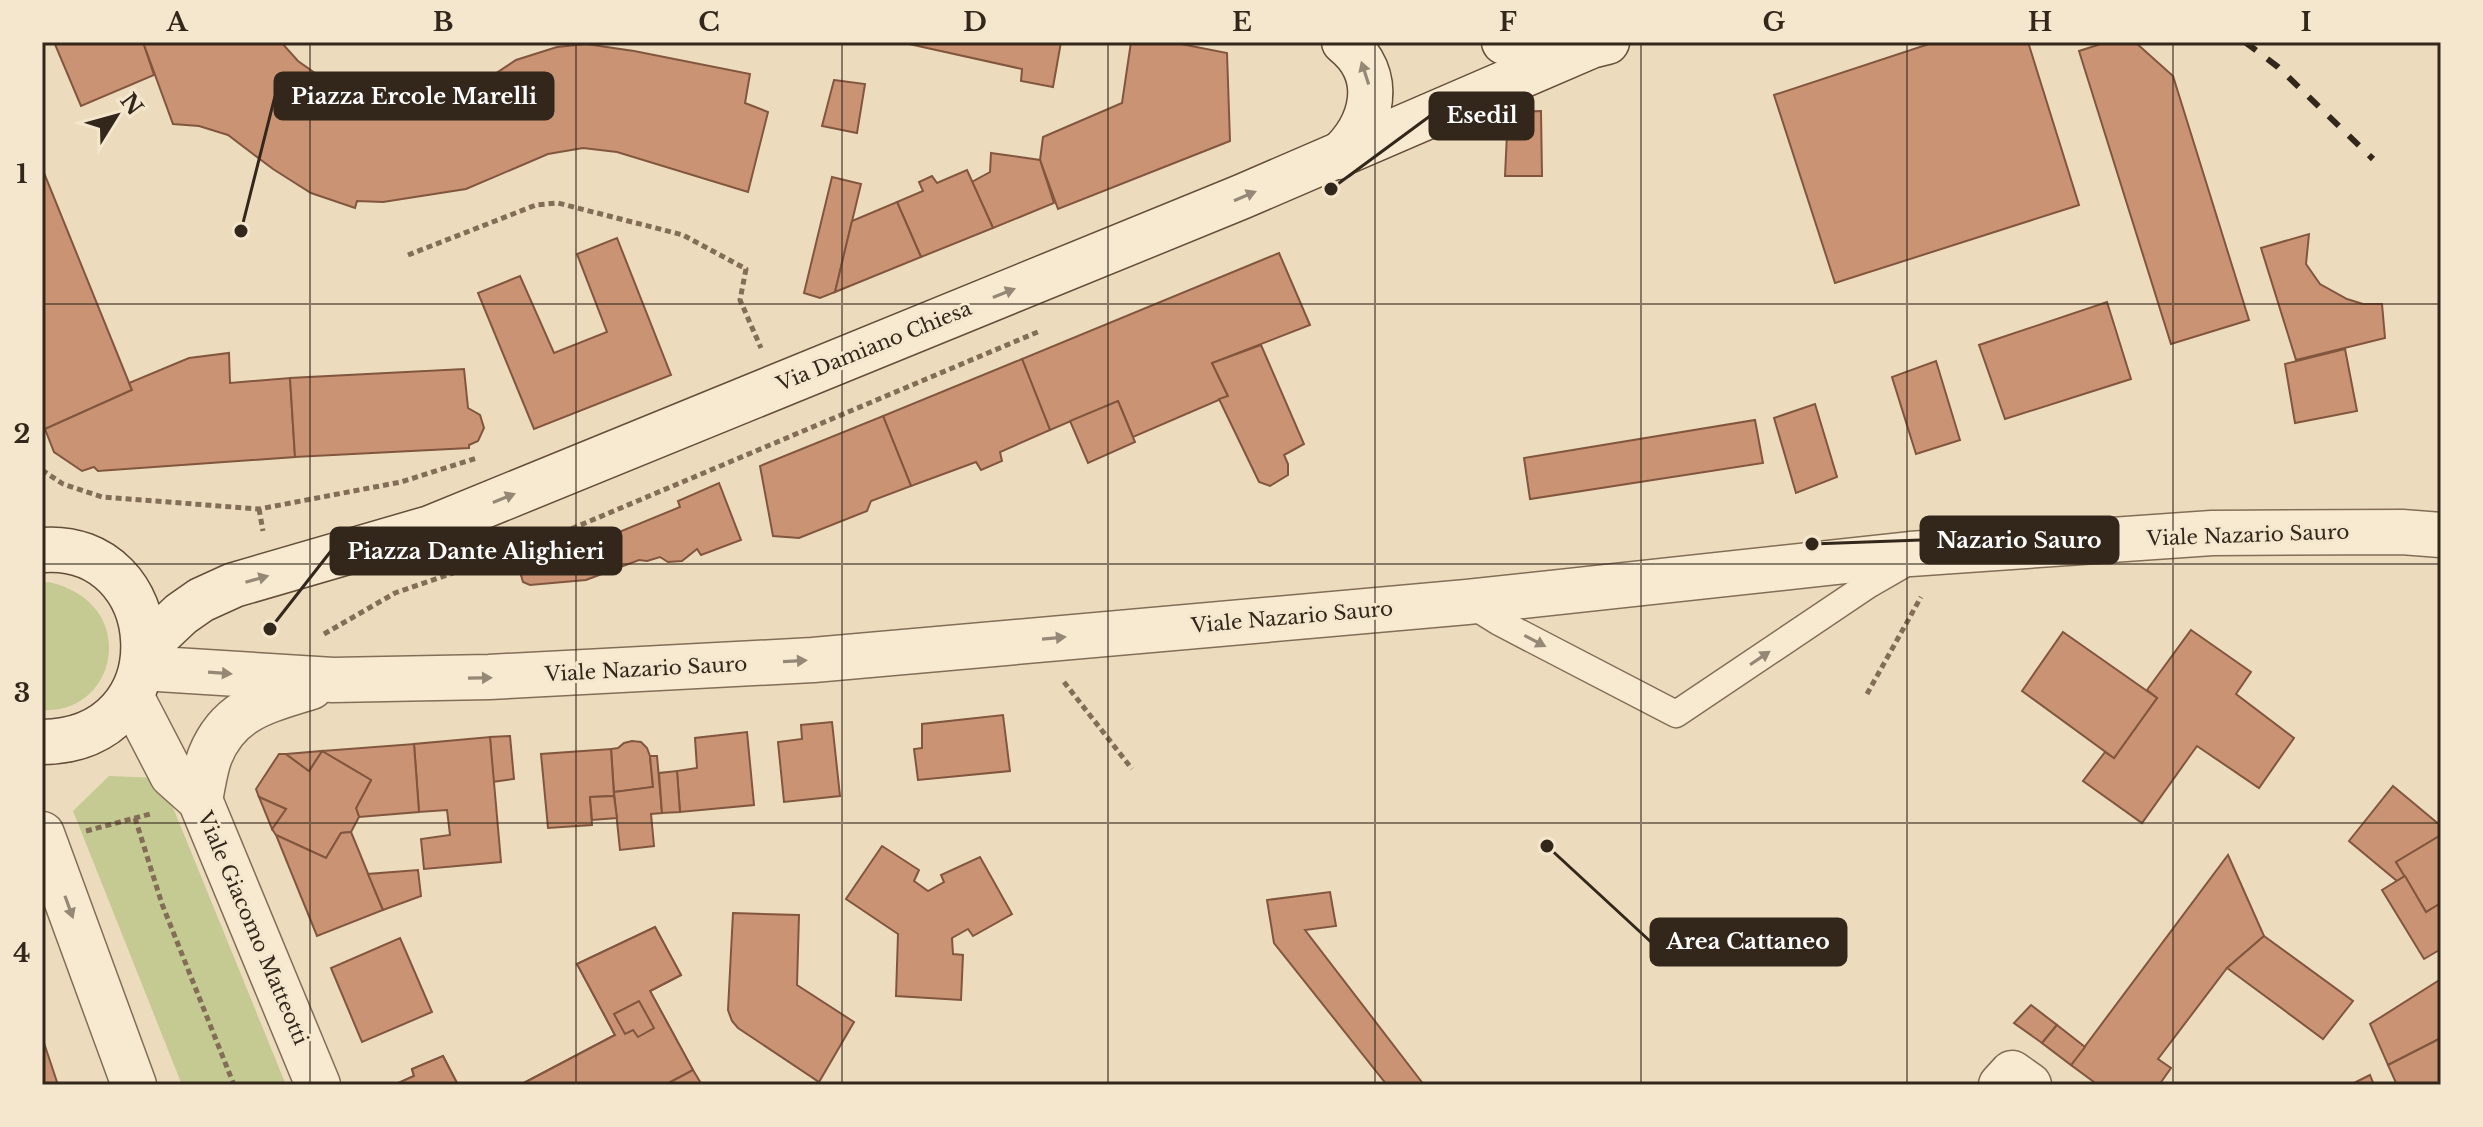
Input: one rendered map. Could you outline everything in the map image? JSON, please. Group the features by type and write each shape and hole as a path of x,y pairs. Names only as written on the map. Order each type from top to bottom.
{"street":[{"path":"1338,157 1363,130 1371,94 1361,60 1344,42"},
{"path":"1504,42 1599,44"},
{"name":"Via Damiano Chiesa","path":"42,742 81,738 101,727 118,713 139,671 181,614 201,600 234,585 430,528 1338,157 1599,44"},
{"name":"Viale Nazario Sauro","path":"139,671 333,680 489,677 813,660 1467,602 1916,573 2212,533 2402,532 2441,535"},
{"name":"Viale Giacomo Matteotti","path":"42,550 76,553 99,564 119,580 134,600 142,623 139,671 180,805 318,1085"},
{"path":"180,805 230,721 257,704 333,680"},
{"path":"62,833 134,1085"},
{"path":"2001,1085 2012,1073 2029,1085"}],"lane":[{"path":"1467,602 1499,622 1676,714 1868,585 1901,566 1916,573"}],"path":[{"path":"408,255 536,205 558,203 683,235 746,269 740,300 776,386"},
{"path":"281,678 280,659 395,593 526,548 1047,328"},
{"path":"42,470 63,484 102,497 259,509 401,482 488,454"},
{"path":"1867,694 1916,573"},
{"path":"1058,674 1132,769"},
{"path":"62,833 180,805"},
{"path":"135,818 162,904 234,1085"}],"green space":[{"path":"49,582 78,594 97,612 107,633 108,656 102,677 88,695 68,707 42,710 42,583"},
{"path":"109,776 161,778 286,1085 182,1085 73,811"}],"building":[{"path":"54,42 143,42 154,75 81,106"},
{"path":"143,42 281,42 298,61 325,80 376,98 408,101 443,97 478,85 516,60 557,47 586,44 750,74 745,103 768,112 748,192 617,152 583,148 548,154 466,189 383,202 357,201 355,208 311,193 228,135 199,126 173,124"},
{"path":"900,42 1061,42 1053,87 1021,81 1022,69"},
{"path":"1131,42 1171,42 1227,53 1230,141 1058,209 1040,160 1043,137 1122,103"},
{"path":"1935,42 2028,42 2079,205 1835,283 1774,95"},
{"path":"2107,42 2135,42 2173,76 2249,320 2171,344 2079,51"},
{"path":"834,80 865,84 857,133 822,126"},
{"path":"1541,111 1542,176 1505,176 1508,112"},
{"path":"991,153 1040,160 1054,203 993,228 972,182 990,172"},
{"path":"42,168 132,390 45,429 42,421"},
{"path":"967,170 993,228 921,257 897,202 923,191 919,182 932,176 937,183"},
{"path":"832,177 861,184 835,292 820,298 804,293"},
{"path":"897,202 921,257 835,292 852,221"},
{"path":"2309,234 2306,264 2320,284 2347,299 2363,304 2382,304 2385,338 2296,360 2261,248"},
{"path":"617,238 671,375 534,429 478,293 520,276 554,353 607,332 577,254"},
{"path":"1279,253 1310,325 1212,363 1228,396 1133,437 1118,401 1050,430 1022,359"},
{"path":"2107,302 2131,379 2005,419 1979,345"},
{"path":"1261,345 1304,444 1284,455 1288,475 1270,486 1259,482 1219,399 1228,396 1212,363"},
{"path":"2345,349 2357,411 2295,423 2285,364"},
{"path":"229,353 230,383 290,378 295,457 98,471 94,467 82,471 54,452 45,429 132,390 129,383 189,358"},
{"path":"1022,359 1050,430 1000,452 1002,461 981,470 976,462 911,486 883,416"},
{"path":"1936,361 1960,440 1916,454 1892,377"},
{"path":"464,369 468,408 480,415 484,428 478,441 469,448 295,457 290,378"},
{"path":"1118,401 1135,442 1088,463 1070,421"},
{"path":"1815,404 1837,477 1796,493 1774,418"},
{"path":"883,416 911,486 871,501 867,511 799,538 773,536 760,466"},
{"path":"1755,420 1763,463 1530,499 1524,458"},
{"path":"719,483 741,540 701,555 697,549 682,561 668,562 660,557 639,560 586,580 530,585 523,582 520,572 551,552 556,558 680,507 678,501"},
{"path":"2191,630 2251,672 2236,694 2294,738 2259,788 2197,746 2142,823 2083,781 2105,752 2114,758 2157,698 2147,690"},
{"path":"2063,632 2157,698 2114,758 2022,691"},
{"path":"1003,715 1010,771 918,780 914,749 922,748 922,724"},
{"path":"832,722 840,796 784,802 778,742 802,739 801,725"},
{"path":"747,732 754,805 680,812 677,771 697,768 695,738"},
{"path":"510,736 514,779 492,782 490,737"},
{"path":"490,737 501,862 424,869 421,839 450,835 447,810 419,812 414,744"},
{"path":"632,741 641,742 647,748 653,787 614,792 611,749"},
{"path":"414,744 419,812 359,817 356,808 371,780 322,751"},
{"path":"611,749 614,796 590,797 592,825 548,828 541,754"},
{"path":"322,751 371,780 356,808 359,817 351,832 341,833 326,858 276,835 272,829 286,809 259,797 256,789 279,754 286,754 309,771"},
{"path":"322,751 309,771 286,754"},
{"path":"650,756 657,756 662,813 651,814 654,846 620,850 614,792 653,787"},
{"path":"677,771 680,812 662,813 659,773"},
{"path":"2393,786 2441,826 2441,835 2396,862 2405,876 2397,881 2349,841"},
{"path":"614,796 617,818 592,820 590,797"},
{"path":"259,797 286,809 272,829"},
{"path":"351,832 383,910 317,936 276,835 326,858 341,833"},
{"path":"2441,835 2441,903 2426,912 2396,862"},
{"path":"882,846 919,870 914,881 928,891 944,882 941,875 980,857 1012,914 973,936 968,929 952,938 953,954 963,955 961,1000 896,996 898,934 846,899"},
{"path":"2228,855 2264,936 2227,968 2158,1059 2171,1068 2159,1085 2098,1085 2071,1065"},
{"path":"418,870 421,896 383,910 368,874"},
{"path":"2405,876 2426,912 2441,903 2441,949 2424,959 2382,890"},
{"path":"1330,892 1336,926 1305,930 1424,1085 1387,1085 1274,943 1267,900"},
{"path":"733,913 799,915 797,985 854,1022 819,1082 732,1021 728,1010"},
{"path":"655,927 681,975 650,991 693,1070 665,1085 520,1085 615,1035 577,964","holes":["639,1001 654,1028 638,1037 633,1030 625,1034 614,1014"]},
{"path":"655,927 681,975 650,991 693,1070 665,1085 520,1085 615,1035 577,964"},
{"path":"2264,936 2353,1001 2323,1039 2227,968"},
{"path":"400,938 432,1012 362,1042 331,968"},
{"path":"2441,979 2441,1038 2388,1065 2370,1024"},
{"path":"639,1001 654,1028 638,1037 633,1030 625,1034 614,1014"},
{"path":"2031,1005 2057,1025 2042,1043 2014,1023"},
{"path":"2057,1025 2085,1047 2071,1065 2042,1043"},
{"path":"42,1037 58,1085 42,1085"},
{"path":"2441,1038 2441,1085 2397,1085 2388,1065"},
{"path":"443,1056 458,1085 394,1085 414,1076 412,1069"},
{"path":"443,1056 458,1085 394,1085 414,1076 412,1069"},
{"path":"693,1070 702,1085 665,1085"},
{"path":"2370,1075 2374,1085 2350,1085"}],"railway":[{"path":"2245,42 2278,67 2373,159"}],"place":[{"name":"Esedil","path":"1331,189"},
{"name":"Piazza Ercole Marelli","path":"241,231"},
{"name":"Nazario Sauro","path":"1812,544"},
{"name":"Piazza Dante Alighieri","path":"270,629"},
{"name":"Area Cattaneo","path":"1547,846"}]}
